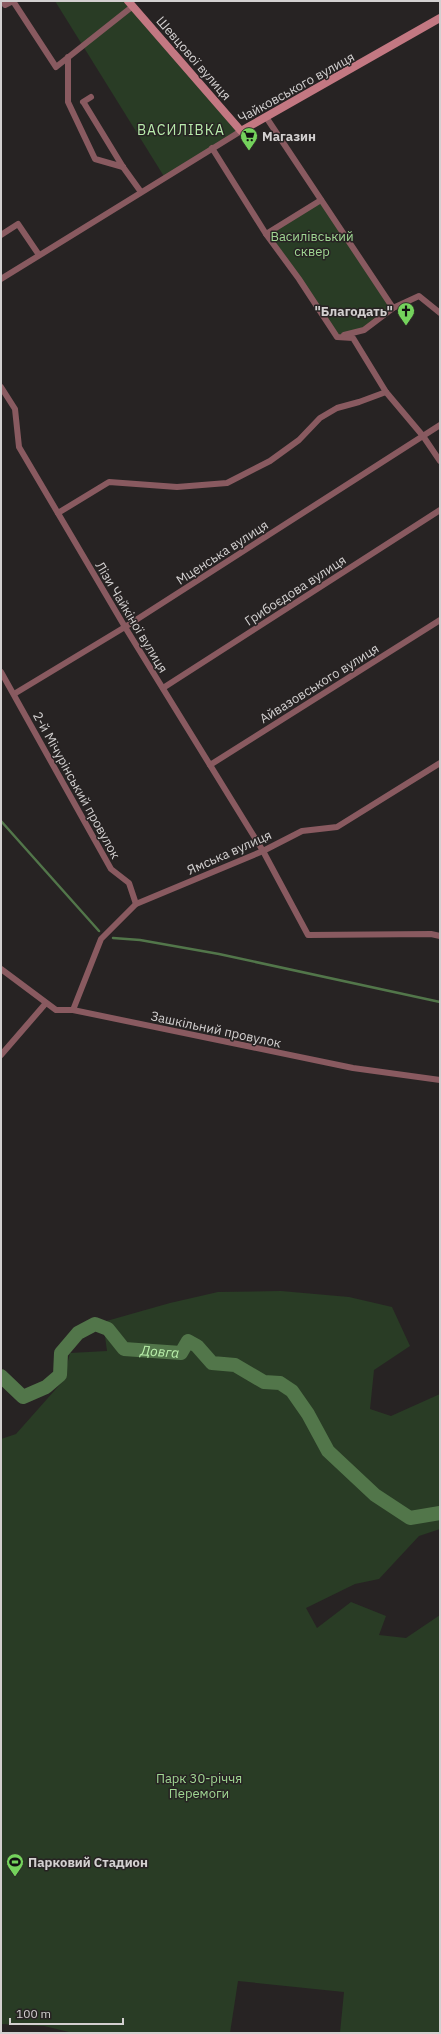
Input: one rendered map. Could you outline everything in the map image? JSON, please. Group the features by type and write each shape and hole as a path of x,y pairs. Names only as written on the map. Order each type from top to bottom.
{"street":[{"path":"2,1 5,5 13,2 56,67 131,4"},
{"name":"Шевцової вулиця","path":"131,4 241,131"},
{"name":"Чайковського вулиця","path":"1,279 212,148 440,18"},
{"path":"68,57 68,102 88,147 95,159 123,167"},
{"path":"91,97 83,102 123,167 141,192"},
{"path":"266,117 393,308"},
{"path":"212,148 266,234 299,279 337,337"},
{"path":"266,234 321,200"},
{"path":"1,235 18,224 39,256"},
{"path":"337,337 364,330 393,308 419,296 440,313"},
{"path":"337,337 353,338 386,392 423,436 440,461"},
{"name":"Лізи Чайкіної вулиця","path":"1,387 15,409 19,447 125,627 263,851 308,935 431,934 440,936"},
{"path":"58,513 109,482 177,487 226,483 270,461 299,440 320,418 337,408 386,392"},
{"name":"Мценська вулиця","path":"14,694 125,627 440,425"},
{"name":"Грибоєдова вулиця","path":"162,688 440,510"},
{"name":"Айвазовського вулиця","path":"210,765 440,620"},
{"name":"2-й Мічурінський провулок","path":"1,672 111,869 128,883 136,904"},
{"name":"Ямська вулиця","path":"73,1010 101,939 136,904 263,851 302,831 337,827 440,763"},
{"name":"Зашкільний провулок","path":"1,969 56,1010 73,1010 353,1068 440,1080"},
{"path":"1,1055 46,1003"}],"green space":[{"path":"55,1 124,1 241,131 165,178"},
{"name":"Василівський сквер","path":"321,200 393,308 364,330 337,337 266,234"},
{"name":"Парк 30-річчя Перемоги","path":"281,1291 349,1297 392,1307 410,1346 374,1370 370,1409 391,1416 440,1394 440,1529 419,1536 379,1579 355,1584 306,1608 317,1628 351,1602 386,1616 379,1635 406,1638 440,1615 440,2033 340,2033 344,1992 238,1981 230,2033 73,2033 44,2026 1,2024 1,1439 16,1434 63,1381 70,1353 107,1351 103,1322 170,1303 218,1292"}],"waterway":[{"path":"1,821 99,931"},
{"path":"113,938 140,940 219,954 440,1002"},
{"name":"Довга","path":"1,1376 23,1397 46,1387 60,1375 61,1353 78,1333 95,1324 108,1329 124,1349 181,1353 188,1341 197,1346 212,1363 235,1365 264,1382 280,1383 292,1391 308,1414 328,1451 375,1495 410,1518 440,1513"}],"place":[{"name":"Магазин","path":"249,151"},
{"name":"\"Благодать\"","path":"406,326"},
{"name":"Парковий Стадион","path":"15,1877"}],"district":[{"name":"ВАСИЛІВКА","path":"181,130"}]}
